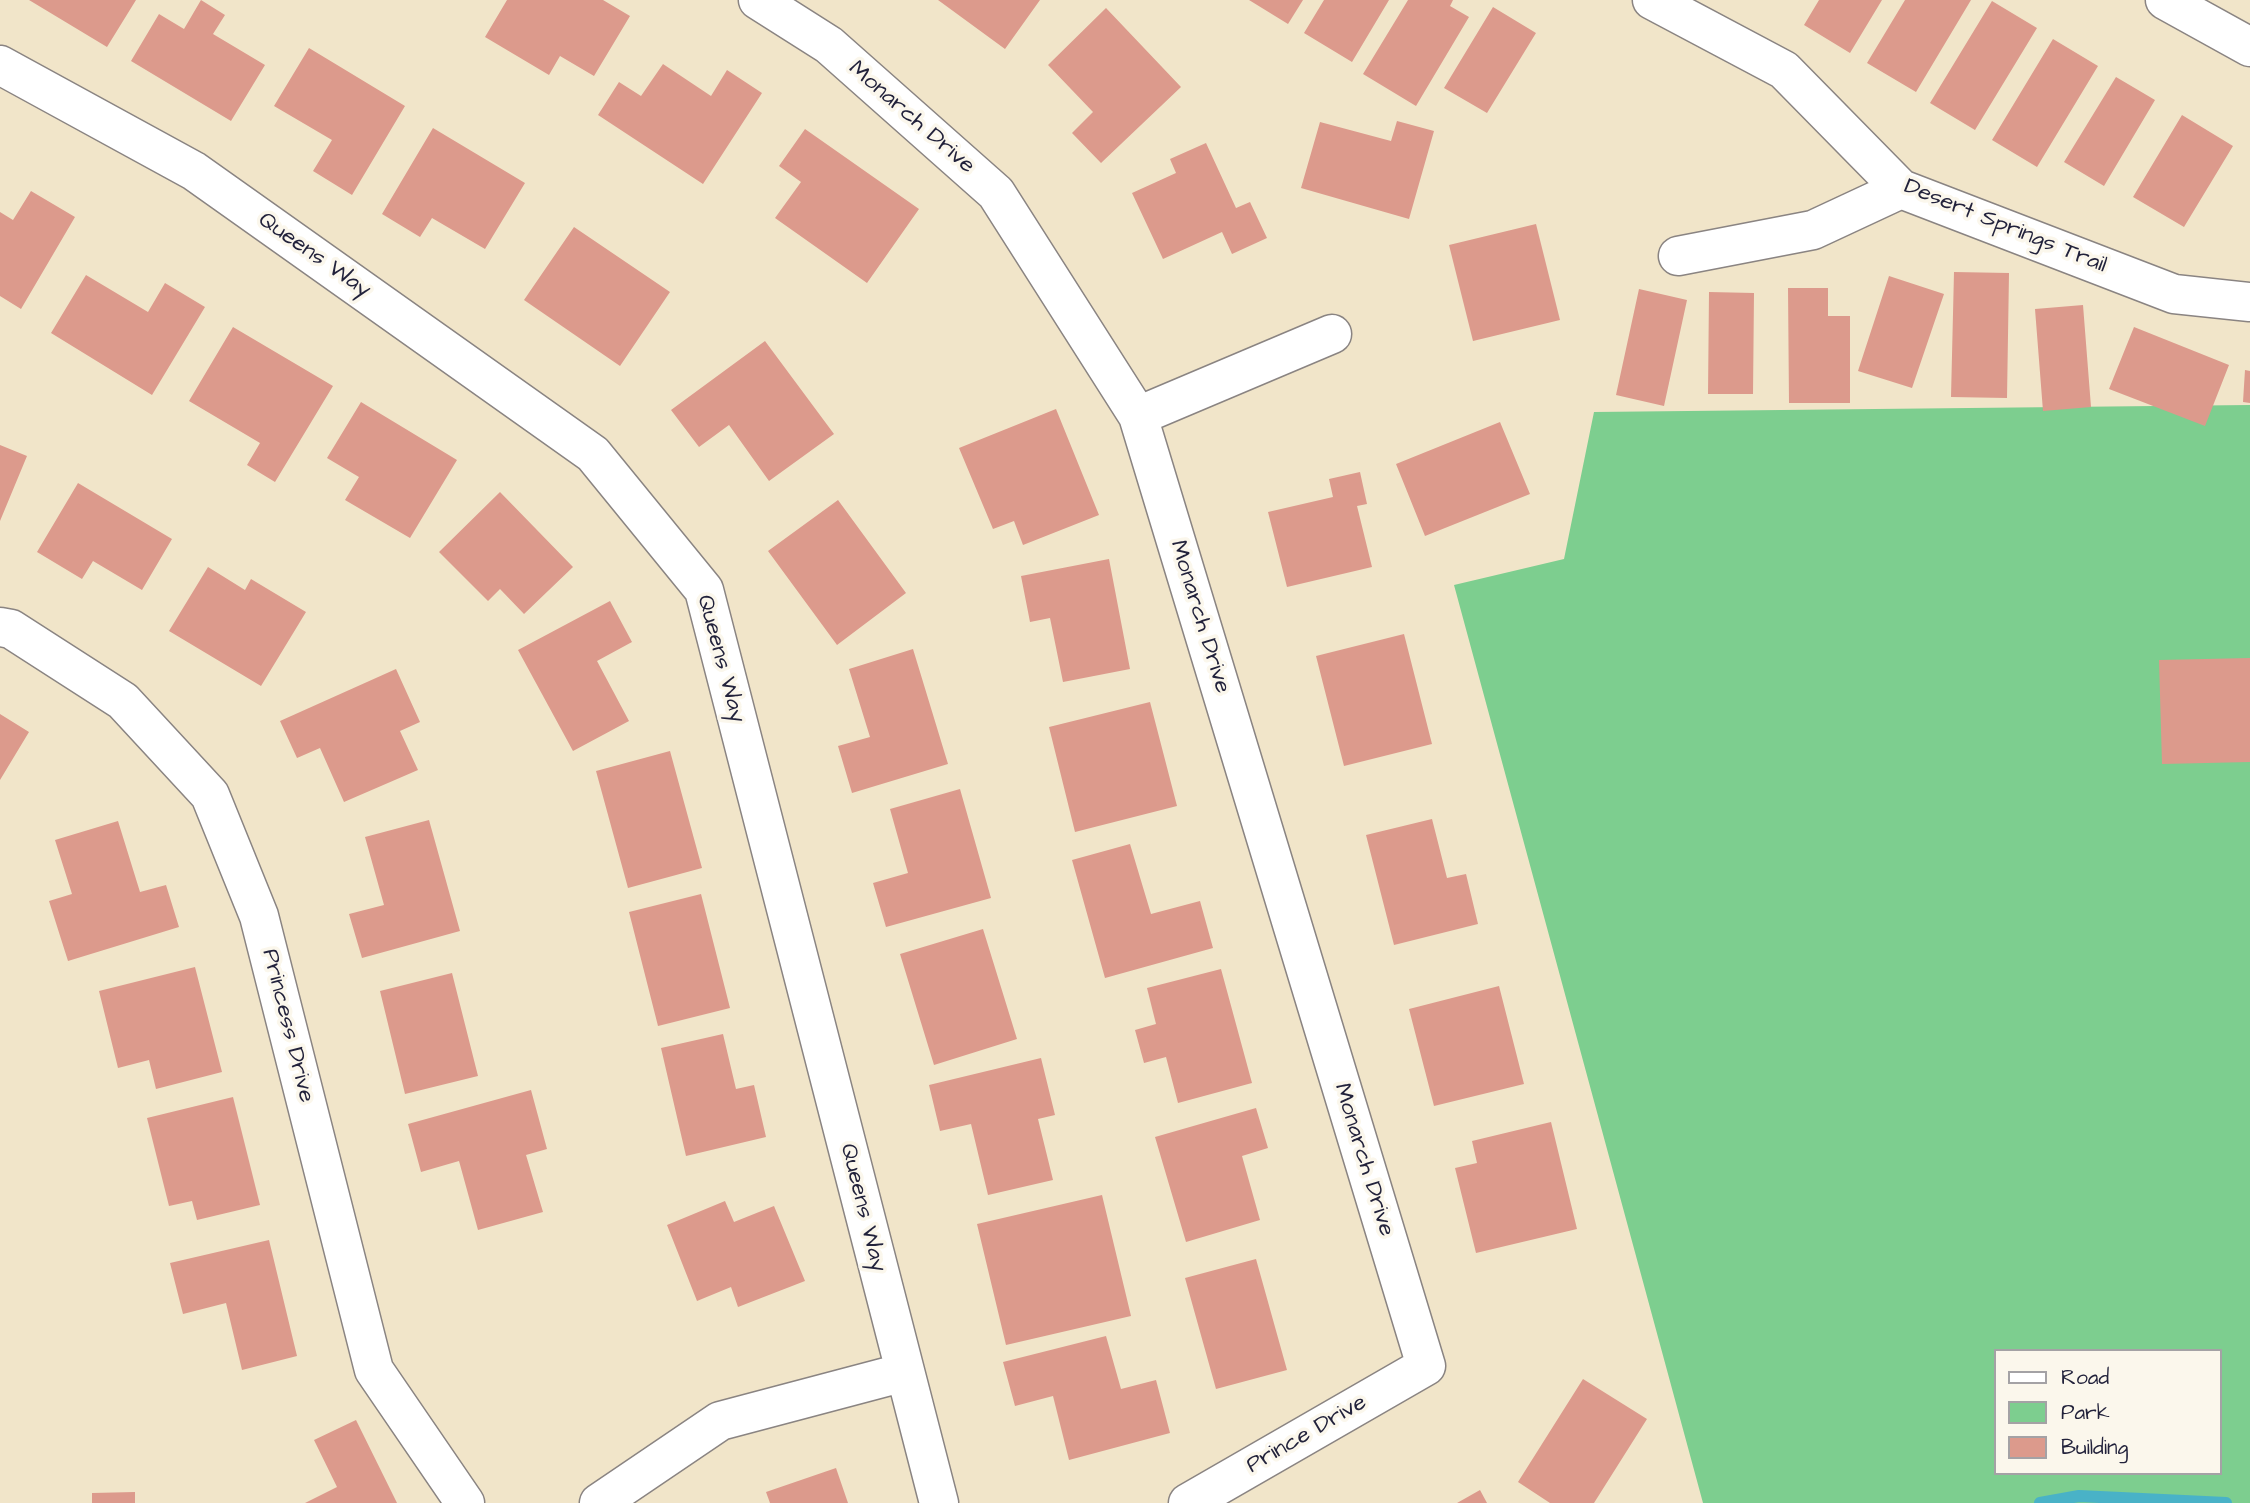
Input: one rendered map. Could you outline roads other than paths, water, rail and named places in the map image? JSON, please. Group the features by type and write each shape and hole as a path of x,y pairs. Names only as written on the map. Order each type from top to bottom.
{"street":[{"name":"Monarch Drive","path":"758,0 829,45 996,193 1138,416 1426,1366"},
{"name":"Desert Springs Trail","path":"1652,0 1784,70 1901,189 2174,294 2250,302"},
{"path":"2165,0 2250,47"},
{"name":"Queens Way","path":"0,65 194,171 593,454 704,590 939,1503"},
{"path":"1678,256 1814,230 1901,189"},
{"path":"1138,416 1332,334"},
{"name":"Princess Drive","path":"0,627 11,629 123,701 210,795 259,916 374,1370 465,1503"},
{"name":"Prince Drive","path":"1188,1503 1426,1366"},
{"path":"599,1503 720,1421 905,1372"}],"waterway":[{"path":"2040,1503 2079,1496 2226,1503"}]}
